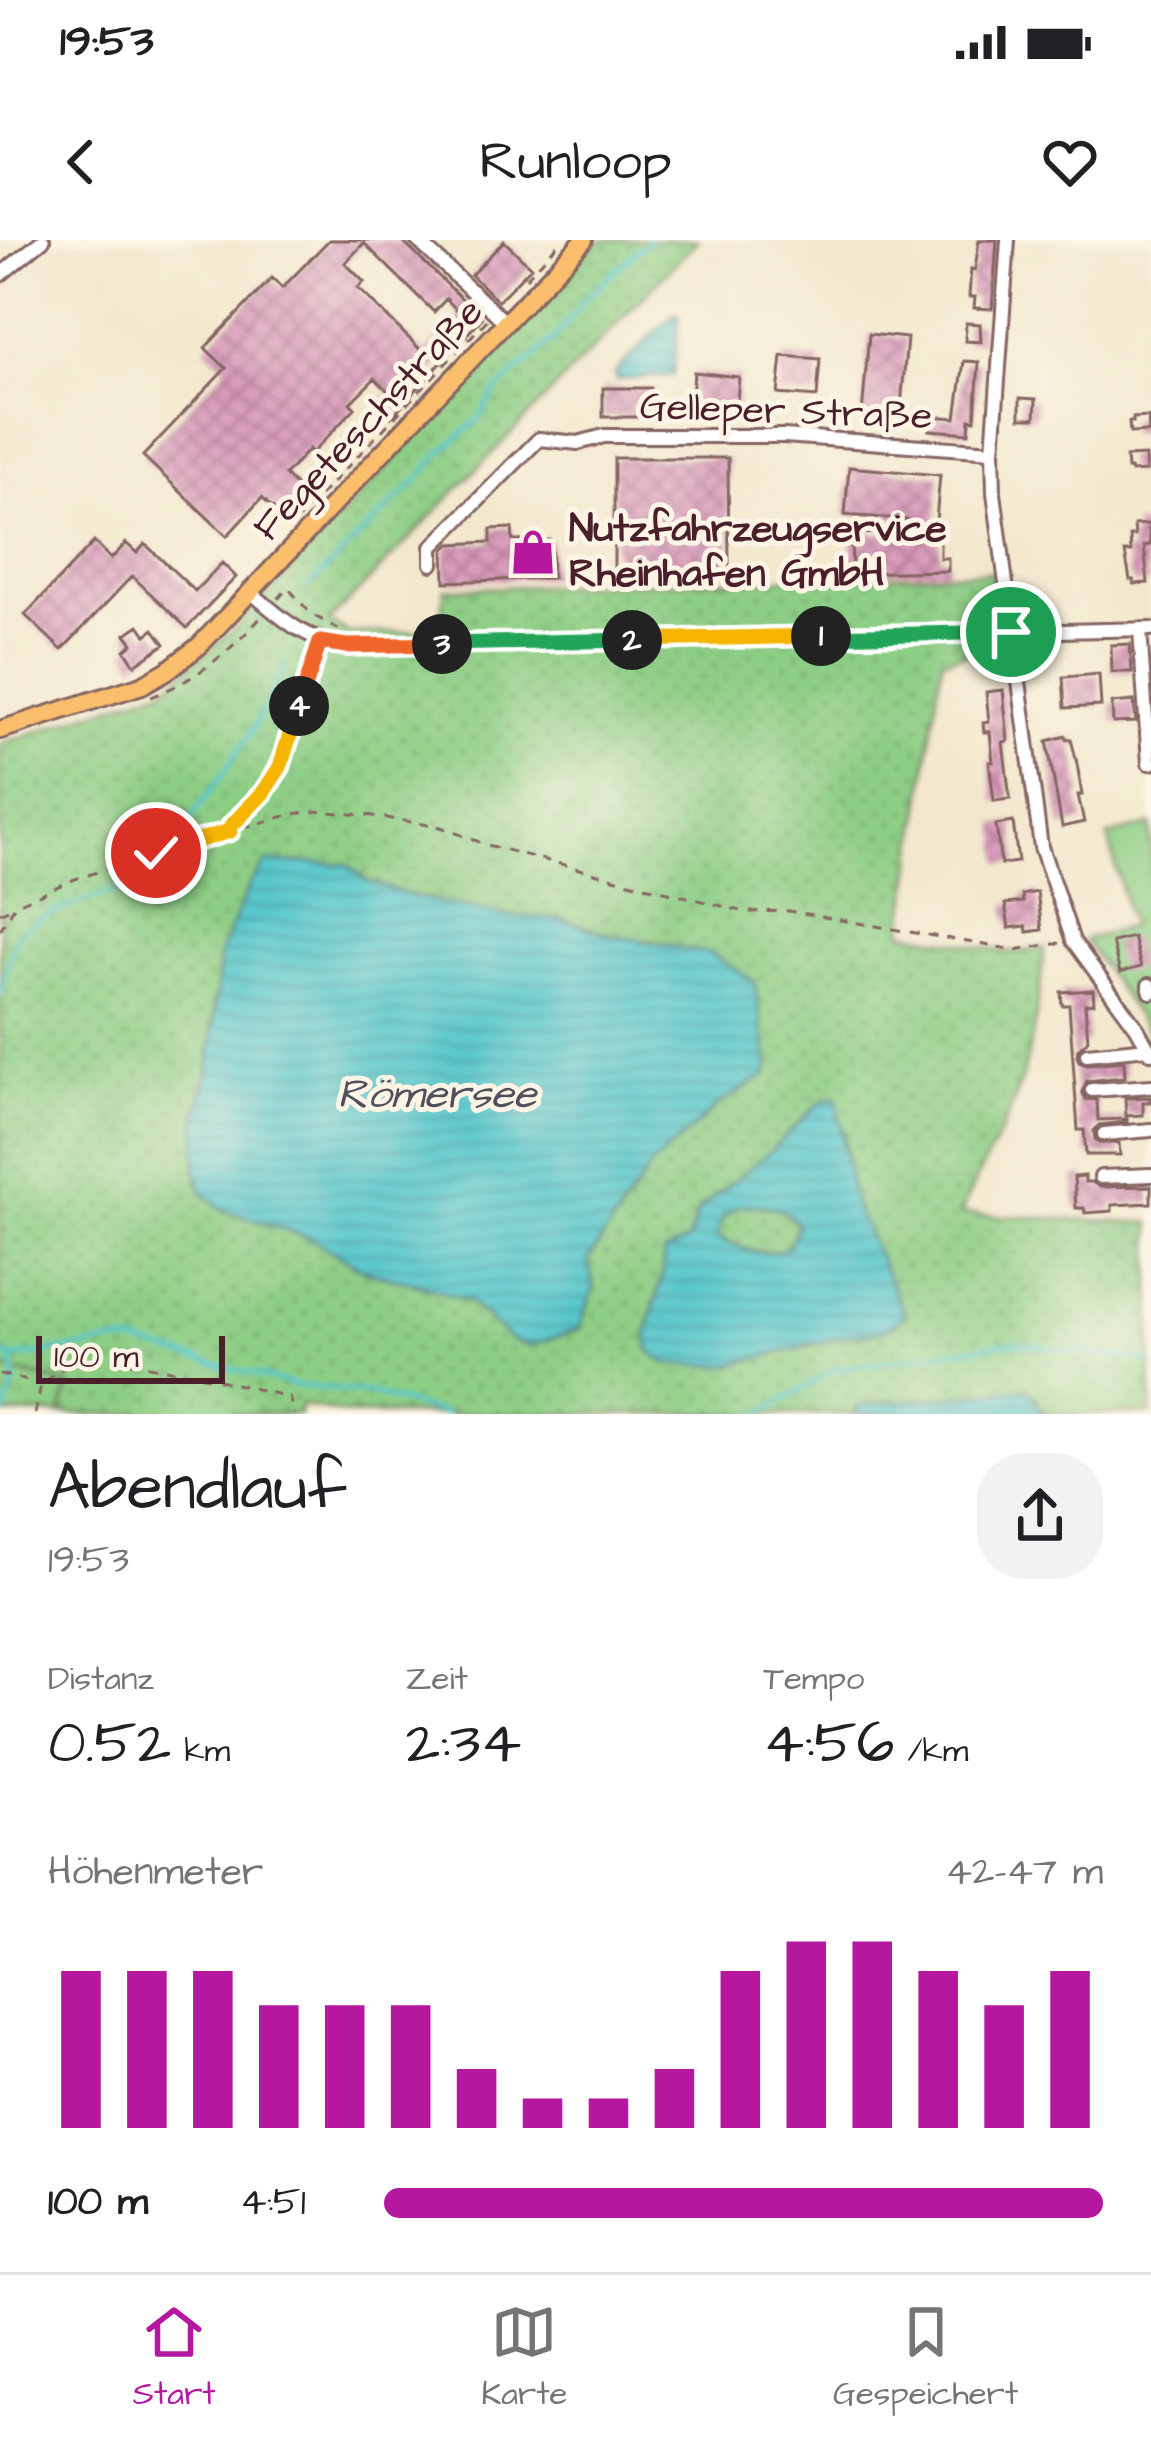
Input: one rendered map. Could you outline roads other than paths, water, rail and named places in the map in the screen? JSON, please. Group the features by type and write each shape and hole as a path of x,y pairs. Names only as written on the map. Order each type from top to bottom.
{"main road":[{"name":"Fegeteschstraße","path":"0,730 142,685 199,646 500,318 584,240"}],"street":[{"path":"0,275 44,240"},
{"path":"417,240 500,318"},
{"path":"1008,240 994,493 1041,847 1073,941 1150,1051"},
{"name":"Gelleper Straße","path":"432,564 432,547 539,440 578,443 604,436 784,436 993,452"},
{"path":"252,593 302,634 347,646 1145,629 1151,763"},
{"path":"1088,1054 1150,1051"},
{"path":"1092,1090 1151,1086"},
{"path":"1104,1134 1151,1130"},
{"path":"1101,1177 1151,1174"}],"water":[{"path":"674,314 680,316 673,375 617,380 615,373"},
{"name":"Römersee","path":"267,862 347,864 367,881 411,896 508,916 560,919 612,935 709,953 754,981 769,1065 766,1075 721,1103 651,1166 588,1261 594,1288 579,1329 530,1346 511,1340 467,1300 368,1272 308,1237 223,1210 203,1193 196,1171 197,1116 209,1069 220,953 250,884"},
{"path":"829,1098 837,1100 853,1201 905,1315 883,1331 727,1366 670,1364 659,1359 649,1350 647,1334 664,1253 689,1240 698,1210 767,1154","holes":["741,1205 773,1207 786,1213 797,1225 789,1245 764,1252 717,1237 723,1216"]},
{"path":"1031,1392 1043,1414 856,1414 856,1408 869,1404"}],"waterway":[{"path":"309,586 478,420 496,391 556,337 584,299 649,240"},
{"path":"0,995 15,942 24,930 58,911 139,881 163,863 252,729 286,664"},
{"path":"11,1358 114,1342 136,1343 294,1385 369,1393 445,1414"},
{"path":"760,1414 836,1369 1010,1342 1151,1362"},
{"path":"0,1352 11,1358 16,1381 5,1414"}],"place":[{"name":"Nutzfahrzeugservice Rheinhafen GmbH","path":"533,552"}]}
